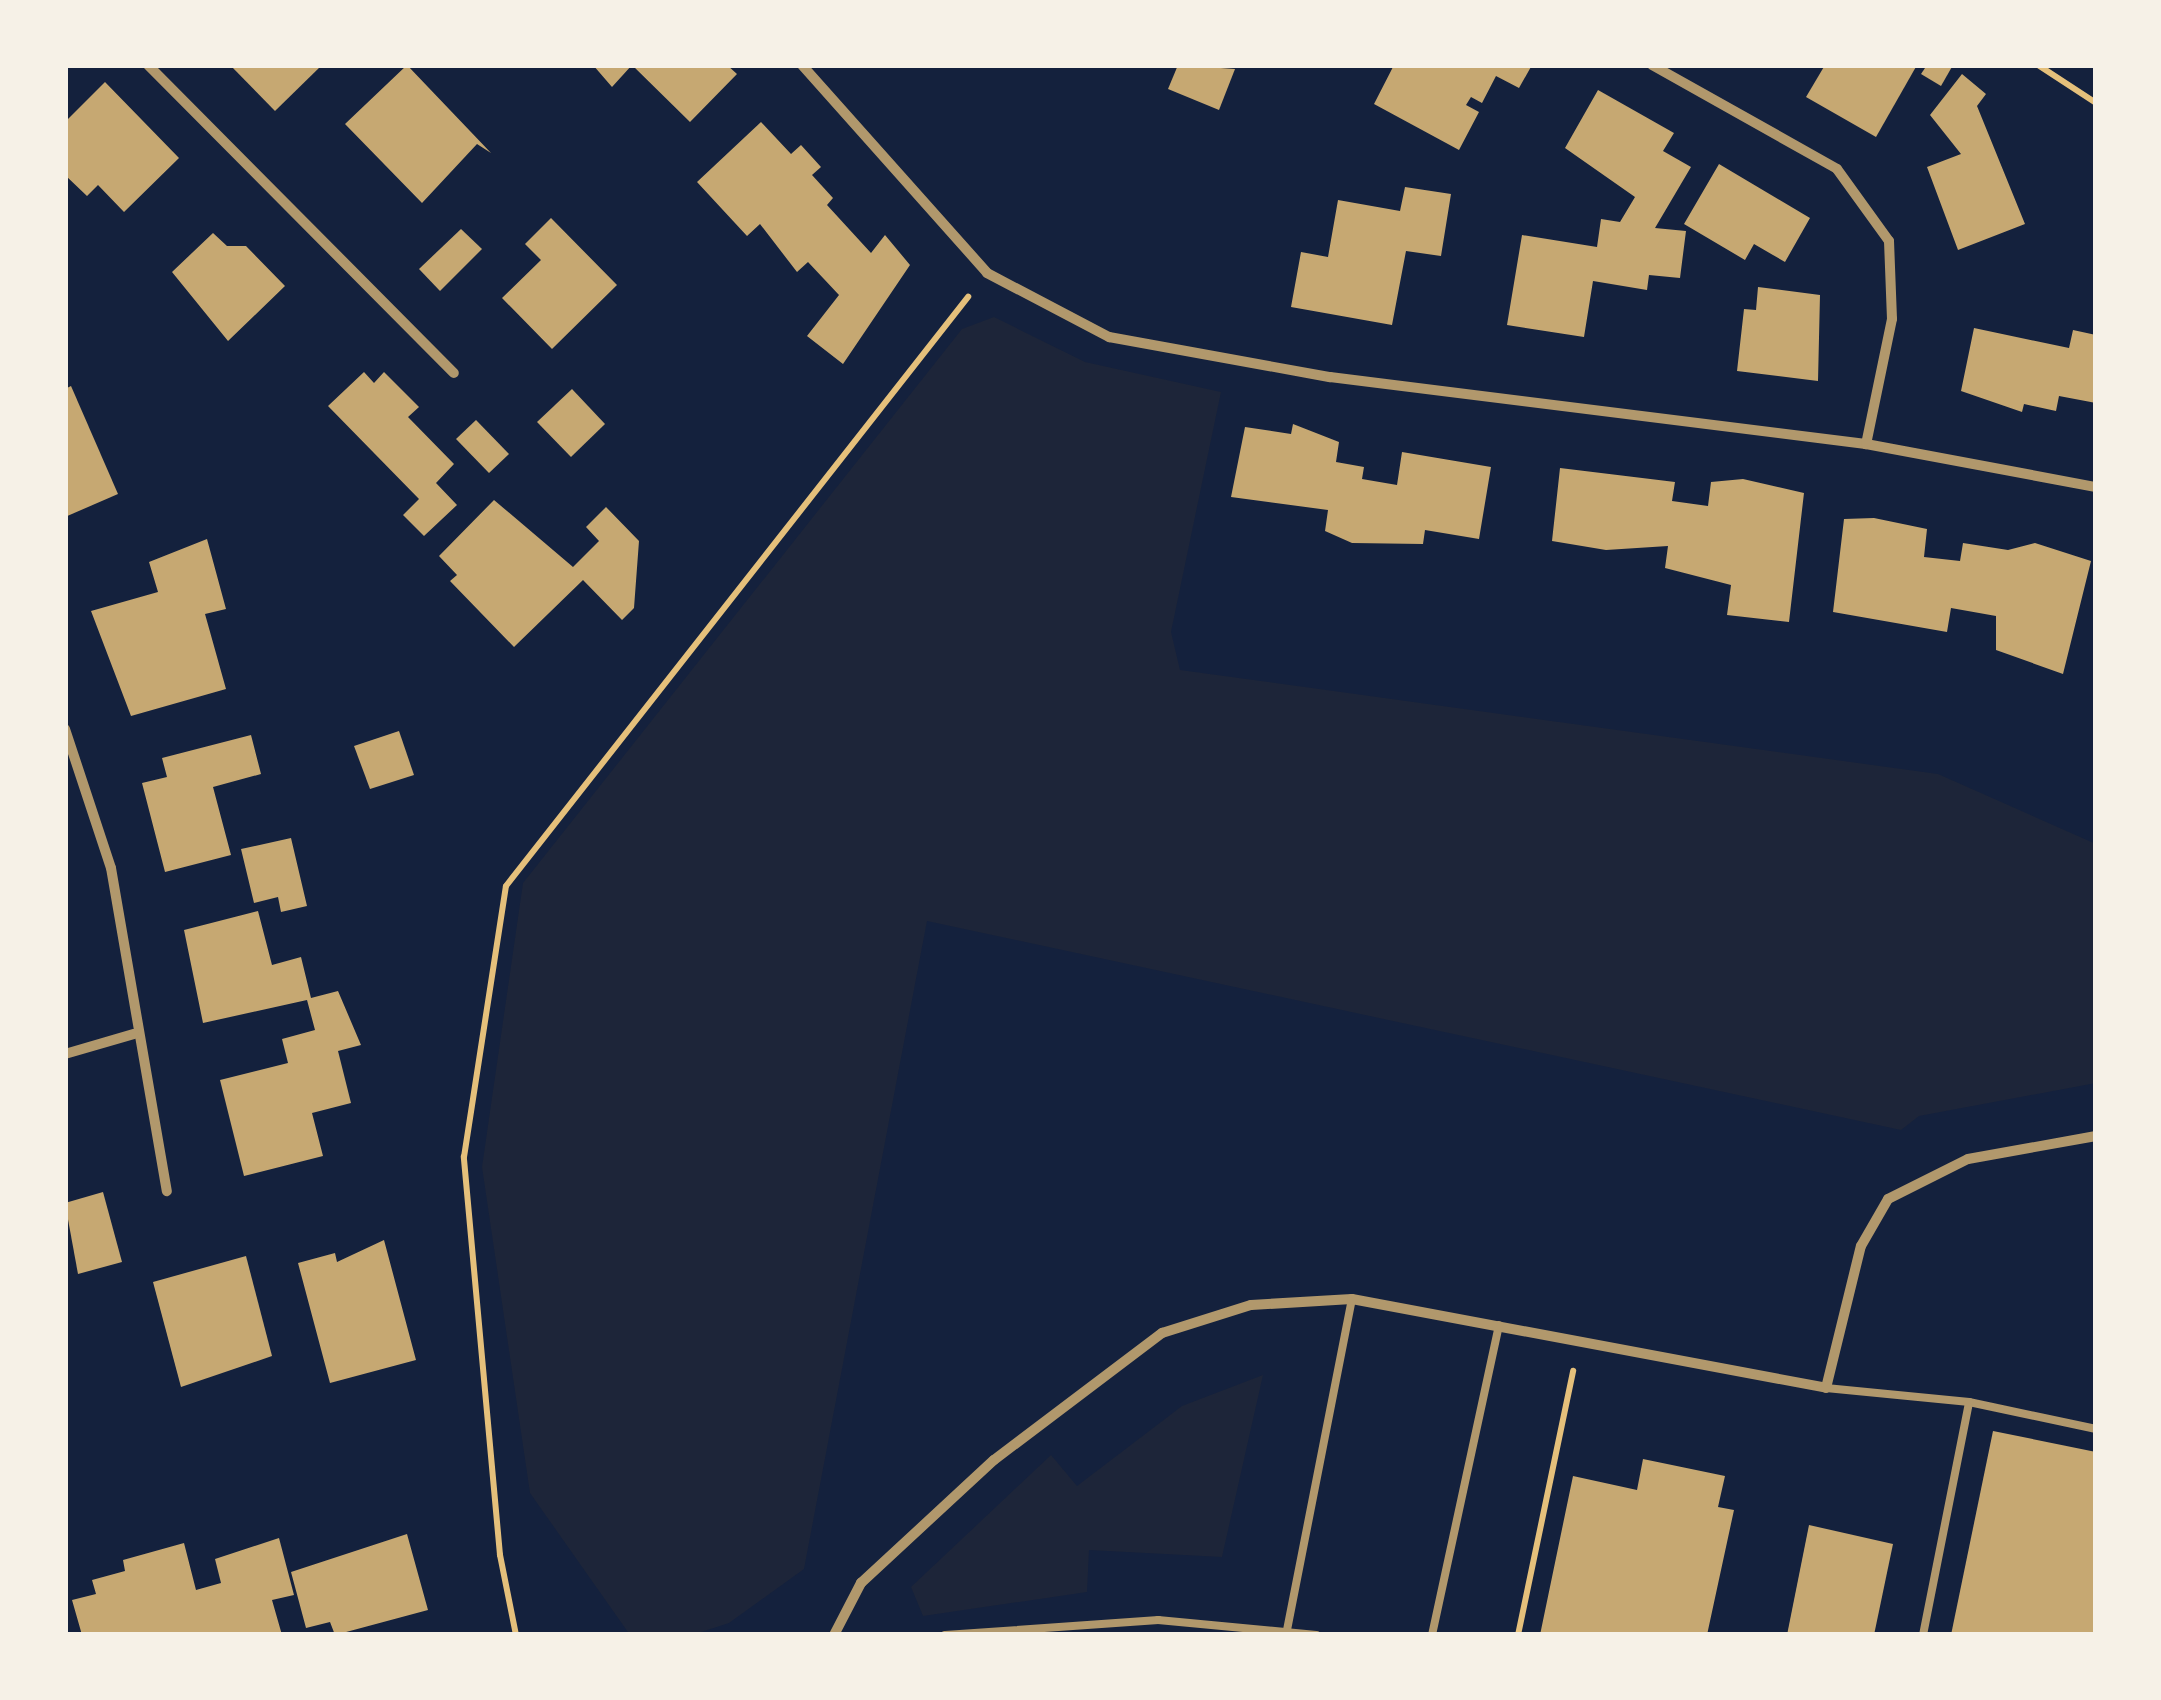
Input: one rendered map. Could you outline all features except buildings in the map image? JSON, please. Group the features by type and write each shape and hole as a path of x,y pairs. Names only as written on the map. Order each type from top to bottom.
{"street":[{"path":"148,65 454,373"},
{"path":"802,65 987,273 1109,337 1330,377 1866,444 2096,487"},
{"path":"1652,65 1837,168 1889,241 1892,319 1866,444"},
{"path":"65,729 111,868 134,1034 167,1191"},
{"path":"65,1054 134,1034"},
{"path":"834,1635 861,1583 981,1472 1162,1333 1251,1305 1352,1299 1826,1388 1861,1246 1888,1199 1968,1158 2096,1136"}],"lane":[{"path":"1286,1630 1352,1299"},
{"path":"1432,1635 1499,1325"},
{"path":"1826,1388 1969,1402 2096,1429"},
{"path":"1924,1635 1969,1402"},
{"path":"945,1635 1056,1620 1230,1622 1316,1635"},
{"path":"1228,1635 1230,1622"}],"path":[{"path":"2038,65 2096,103"},
{"path":"516,1635 500,1554 464,1158 506,886 987,273"},
{"path":"1518,1635 1580,1340"}],"shaded area":[{"path":"994,317 1085,362 1221,392 1171,632 1180,670 1938,774 2096,844 2096,1083 1919,1116 1901,1130 927,921 804,1569 729,1623 692,1635 630,1635 530,1493 482,1167 523,883 962,329"},
{"path":"1263,1375 1222,1557 1089,1550 1087,1592 923,1616 911,1587 1051,1455 1077,1486 1182,1406"}]}
